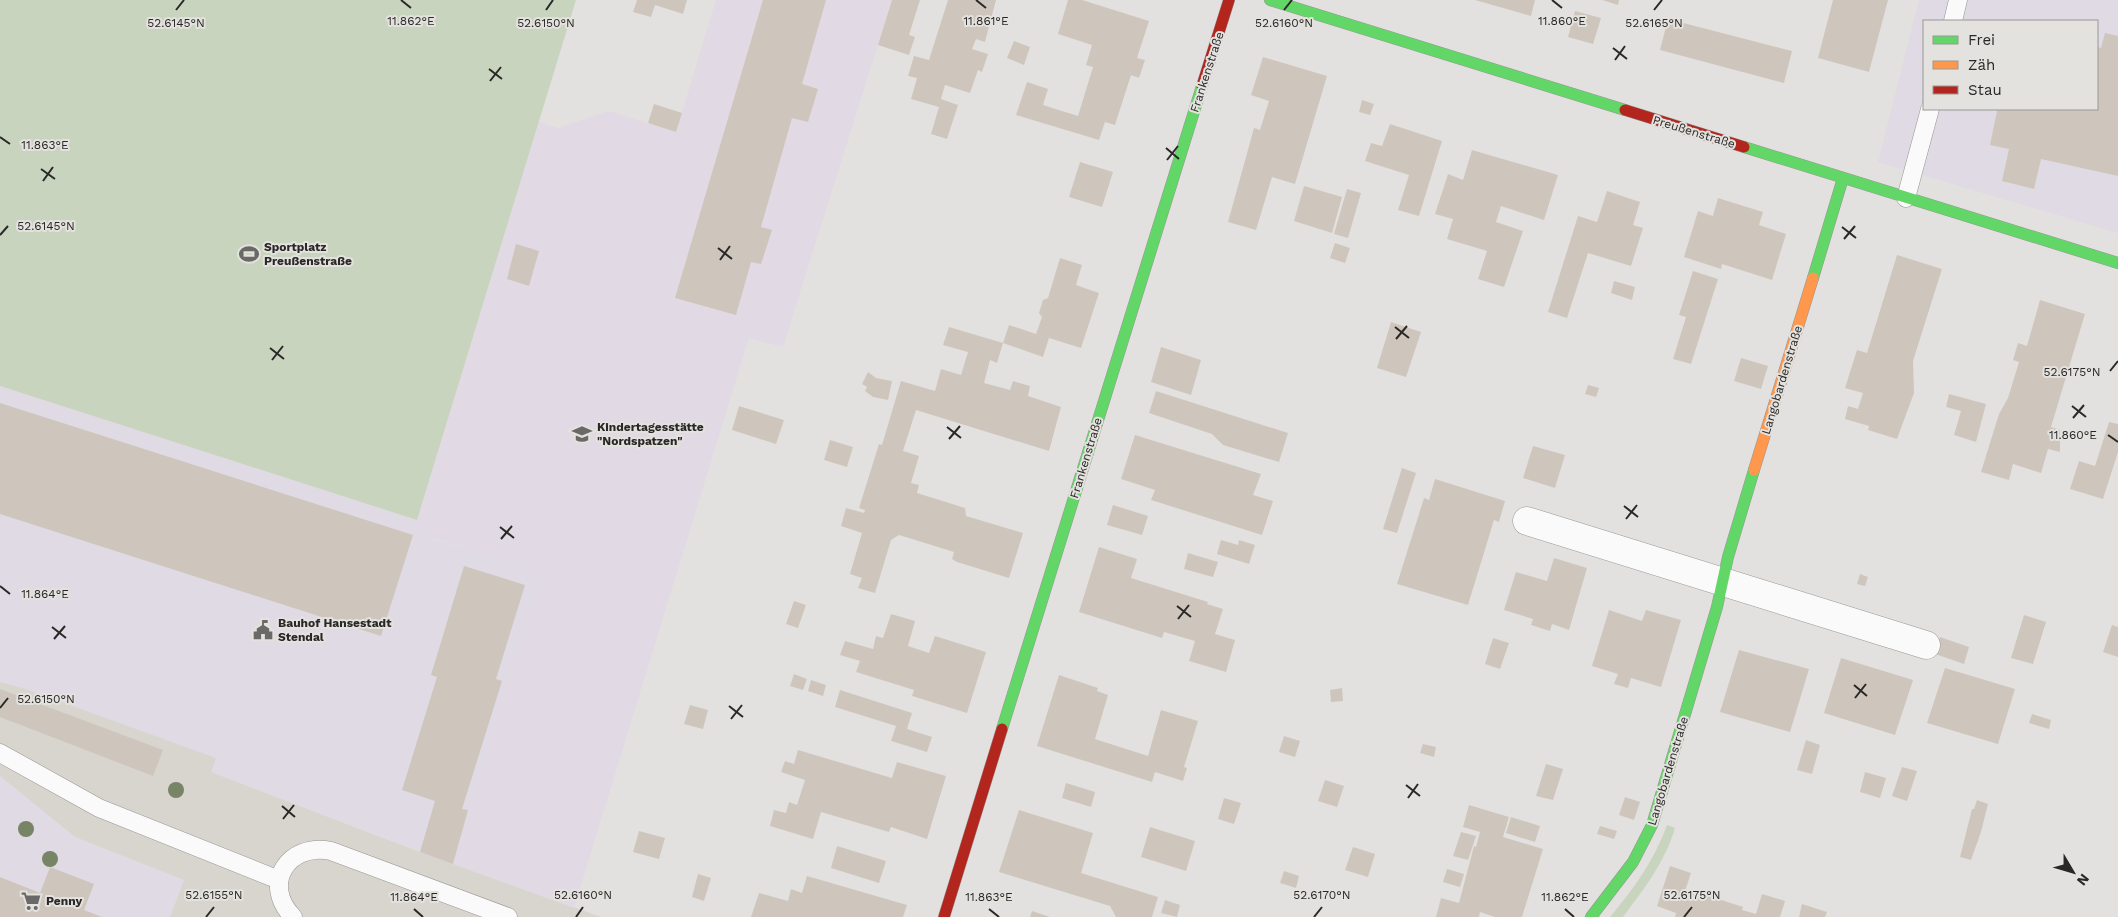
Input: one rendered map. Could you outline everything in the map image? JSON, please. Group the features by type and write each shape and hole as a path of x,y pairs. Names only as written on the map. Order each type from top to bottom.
{"street":[{"name":"Frankenstraße","path":"944,917 1229,0"},
{"name":"Preußenstraße","path":"1270,0 2118,263"},
{"name":"Langobardenstraße","path":"1592,917 1633,864 1645,843 1717,607 1728,557 1843,178"},
{"path":"1526,521 1926,645"}],"lane":[{"path":"1953,20 1958,0"},
{"path":"1906,198 1930,110"},
{"path":"0,753 99,808 280,880"},
{"path":"293,917 284,906 279,894 280,880 284,867 293,857 305,850 318,848 331,850 508,917"}],"shaded area":[{"name":"Kindertagesstätte \"Nordspatzen\"","path":"716,0 892,0 783,347 749,338 574,908 453,864 542,578 536,569 433,538 417,520 539,122 558,128 609,111 676,132"},
{"path":"1919,0 2118,0 2118,233 1878,162"},
{"name":"Bauhof Hansestadt Stendal","path":"0,386 417,520 433,539 536,569 542,578 453,864 211,772 215,758 23,688 0,682"},
{"path":"0,682 23,688 216,758 211,772 420,852 601,917 170,917 184,880 75,837 0,776"},
{"path":"0,776 75,837 184,880 170,917 0,917"}],"green space":[{"name":"Sportplatz Preußenstraße","path":"0,0 576,0 417,520 0,386"},
{"path":"1667,825 1675,828 1666,852 1653,875 1623,917 1610,917 1643,874"}],"building":[{"path":"637,0 687,0 683,14 655,5 651,17 633,12"},
{"path":"763,0 826,0 802,84 818,89 808,122 792,118 761,227 772,230 761,264 751,262 736,315 675,298"},
{"path":"892,0 920,0 909,35 915,37 909,55 878,45"},
{"path":"948,0 996,0 985,42 976,39 972,49 988,54 982,72 978,70 970,93 945,85 941,99 958,105 947,139 931,134 939,107 911,99 917,78 908,76 914,56 929,60"},
{"path":"1068,0 1082,0 1149,21 1137,58 1145,60 1139,78 1131,75 1115,125 1105,122 1099,140 1016,115 1027,82 1048,89 1043,105 1078,116 1093,67 1086,65 1092,45 1058,34"},
{"path":"1475,0 1535,0 1531,16"},
{"path":"1602,0 1619,0 1618,5"},
{"path":"1833,0 1888,0 1869,72 1818,58"},
{"path":"1575,11 1601,18 1593,44 1568,37"},
{"path":"1668,19 1792,51 1784,83 1660,50"},
{"path":"2105,33 2118,36 2118,176 2041,159 2034,189 2002,181 2009,149 1990,145 1997,111 1994,110 2098,110 2098,47 2101,48"},
{"path":"1014,41 1030,47 1024,65 1007,58"},
{"path":"1263,57 1327,76 1295,184 1272,177 1256,230 1228,222 1254,128 1260,130 1269,101 1251,95"},
{"path":"1362,100 1374,104 1370,115 1359,112"},
{"path":"654,104 682,113 676,132 648,123"},
{"path":"1390,124 1442,141 1419,216 1398,210 1409,175 1365,161 1371,143 1382,146"},
{"path":"1472,150 1558,175 1544,220 1501,206 1496,222 1523,231 1504,287 1478,279 1487,251 1447,239 1453,219 1435,214 1448,174 1463,180"},
{"path":"1080,162 1113,172 1102,207 1069,197"},
{"path":"1304,186 1342,197 1332,233 1294,221"},
{"path":"1347,189 1361,193 1348,238 1334,234"},
{"path":"1607,191 1640,202 1633,225 1643,228 1631,266 1588,253 1567,318 1548,312 1578,216 1597,222"},
{"path":"1718,198 1763,212 1759,225 1786,234 1772,280 1722,264 1721,269 1684,257 1698,211 1713,216"},
{"path":"1335,243 1350,248 1345,263 1330,258"},
{"path":"516,244 539,251 529,286 507,279"},
{"path":"1897,255 1942,269 1913,361 1914,393 1897,439 1868,430 1869,426 1845,419 1848,406 1858,409 1863,393 1845,388 1857,350 1867,353"},
{"path":"1060,258 1082,265 1076,285 1099,293 1081,348 1049,338 1043,357 1003,343 1009,325 1036,334 1042,317 1039,313 1043,300 1048,298"},
{"path":"1693,271 1718,279 1691,364 1673,359 1686,317 1679,315"},
{"path":"1614,281 1635,287 1632,300 1611,293"},
{"path":"2040,300 2085,314 2051,427 2060,430 2060,452 2048,449 2041,473 2013,464 2009,480 1981,472 1999,414 2008,398 2019,362 2013,360 2018,343 2027,346"},
{"path":"1391,322 1421,332 1406,377 1377,368"},
{"path":"949,327 1003,343 997,363 990,360 984,383 1010,390 1013,381 1030,386 1028,396 1061,407 1049,451 916,410 903,451 919,456 911,483 919,485 917,493 965,508 966,516 1023,533 1009,578 957,562 952,559 954,552 899,535 891,540 875,593 858,588 862,578 850,574 862,533 841,526 846,508 864,513 865,510 859,508 879,444 882,445 901,381 935,391 941,369 961,375 968,352 943,345"},
{"path":"1161,347 1201,360 1191,395 1151,382"},
{"path":"1741,358 1768,366 1761,389 1734,381"},
{"path":"868,372 876,378 892,381 888,400 873,397 865,391 867,387 862,384"},
{"path":"1588,385 1599,388 1596,397 1585,394"},
{"path":"1156,391 1288,433 1279,462 1223,445 1212,434 1149,413"},
{"path":"1949,394 1986,404 1976,442 1954,435 1961,411 1946,407"},
{"path":"0,403 413,535 381,636 0,514"},
{"path":"739,406 784,420 776,444 732,430"},
{"path":"2109,422 2118,424 2118,452 2103,499 2070,489 2079,461 2095,466"},
{"path":"1135,435 1261,474 1253,495 1273,501 1262,535 1151,500 1155,490 1121,479"},
{"path":"830,440 853,447 847,467 824,460"},
{"path":"1533,446 1565,455 1555,488 1523,478"},
{"path":"1402,468 1416,473 1397,533 1383,529"},
{"path":"1435,479 1505,501 1499,522 1494,520 1468,605 1397,584 1424,498 1429,500"},
{"path":"1113,505 1148,516 1142,535 1107,525"},
{"path":"1221,540 1238,545 1239,540 1255,545 1249,564 1217,554"},
{"path":"1099,547 1137,559 1131,578 1208,602 1207,604 1223,609 1215,634 1235,640 1226,672 1189,661 1195,641 1164,632 1162,638 1079,612"},
{"path":"1188,553 1218,562 1213,577 1184,569"},
{"path":"1554,558 1587,568 1569,630 1552,624 1550,631 1531,625 1533,619 1504,610 1516,572 1547,581"},
{"path":"464,566 525,585 496,679 502,681 462,809 468,810 453,864 420,852 435,801 402,790 437,677 431,675"},
{"path":"1860,574 1868,577 1865,586 1857,584"},
{"path":"794,601 806,605 798,628 786,624"},
{"path":"1609,610 1642,621 1646,610 1681,620 1661,687 1631,678 1628,688 1614,684 1618,674 1592,666"},
{"path":"891,614 915,621 908,646 929,653 935,636 986,652 967,713 912,696 914,690 856,672 860,661 840,655 845,641 873,649 876,636 883,638"},
{"path":"2024,615 2046,622 2033,664 2011,658"},
{"path":"2112,625 2118,627 2118,657 2103,652"},
{"path":"1940,637 1969,647 1964,664 1935,654"},
{"path":"1493,638 1509,643 1500,669 1485,664"},
{"path":"1739,650 1809,669 1790,732 1720,712"},
{"path":"1841,658 1913,680 1895,735 1824,713"},
{"path":"1945,668 2015,689 1998,744 1927,723"},
{"path":"794,674 807,679 803,690 790,686"},
{"path":"1059,675 1098,688 1097,691 1108,695 1095,739 1148,756 1161,710 1198,721 1184,767 1187,768 1183,781 1155,772 1152,782 1037,746"},
{"path":"811,680 826,685 823,696 808,691"},
{"path":"1342,688 1343,701 1331,702 1330,690"},
{"path":"0,689 163,750 153,776 0,717"},
{"path":"840,690 912,713 907,729 932,737 927,752 891,741 896,726 835,707"},
{"path":"690,705 708,710 703,729 684,724"},
{"path":"2032,714 2051,720 2049,729 2029,723"},
{"path":"1284,736 1300,741 1295,757 1279,752"},
{"path":"1806,740 1820,745 1812,774 1797,770"},
{"path":"1423,744 1436,747 1434,757 1420,753"},
{"path":"798,750 892,778 897,762 946,776 927,839 891,827 889,832 821,812 813,839 770,826 774,810 786,813 789,802 797,805 805,780 781,772 785,761 794,764"},
{"path":"1546,764 1563,769 1553,800 1536,796"},
{"path":"1902,767 1917,771 1907,801 1892,796"},
{"path":"1865,772 1886,778 1880,798 1860,792"},
{"path":"1325,780 1344,786 1337,807 1318,801"},
{"path":"1066,783 1095,792 1091,807 1062,798"},
{"path":"1625,797 1640,802 1634,820 1619,815"},
{"path":"1224,798 1241,803 1234,824 1218,819"},
{"path":"1977,800 1988,804 1971,860 1960,857 1972,809 1974,809"},
{"path":"1469,805 1509,817 1503,837 1543,849 1522,917 1495,917 1480,912 1479,917 1436,917 1441,898 1459,903 1474,846 1476,847 1480,832 1463,827"},
{"path":"1019,810 1093,833 1081,873 1158,897 1152,917 1116,917 1110,906 999,872"},
{"path":"1511,817 1540,826 1535,842 1506,833"},
{"path":"1600,826 1617,831 1614,839 1597,834"},
{"path":"1150,827 1195,841 1186,871 1141,857"},
{"path":"639,831 665,838 659,859 633,852"},
{"path":"1461,832 1476,836 1468,860 1453,856"},
{"path":"837,846 886,861 879,883 831,868"},
{"path":"1353,847 1375,854 1368,877 1345,870"},
{"path":"1670,866 1691,873 1685,891 1700,896 1700,893 1743,907 1742,910 1756,914 1762,894 1785,901 1780,917 1675,917 1676,913 1657,906"},
{"path":"50,867 94,884 84,910 102,917 0,917 0,877 40,893"},
{"path":"1447,869 1464,874 1460,887 1443,882"},
{"path":"1284,871 1299,876 1296,888 1280,883"},
{"path":"698,874 711,878 704,901 692,897"},
{"path":"807,876 907,905 903,917 751,917 759,893 788,901 791,889 802,893"},
{"path":"1165,900 1180,905 1177,917 1161,913"},
{"path":"1802,904 1827,912 1825,917 1799,917"},
{"path":"1032,911 1050,917 1030,917"}],"traffic: fast":[{"path":"1270,0 1625,110"},
{"path":"1002,729 1202,86"},
{"path":"1744,147 2118,263"},
{"path":"1813,278 1843,178"},
{"path":"1591,917 1633,862 1652,825 1717,607 1728,557 1754,470"}],"traffic: slow":[{"path":"1754,470 1813,278"}],"traffic: jam":[{"path":"1202,86 1229,0"},
{"path":"1625,110 1744,147"},
{"path":"944,917 1002,729"}],"place":[{"name":"Sportplatz Preußenstraße","path":"249,254"},
{"name":"Kindertagesstätte \"Nordspatzen\"","path":"582,434"},
{"name":"Bauhof Hansestadt Stendal","path":"263,630"},
{"name":"Penny","path":"31,901"}]}
